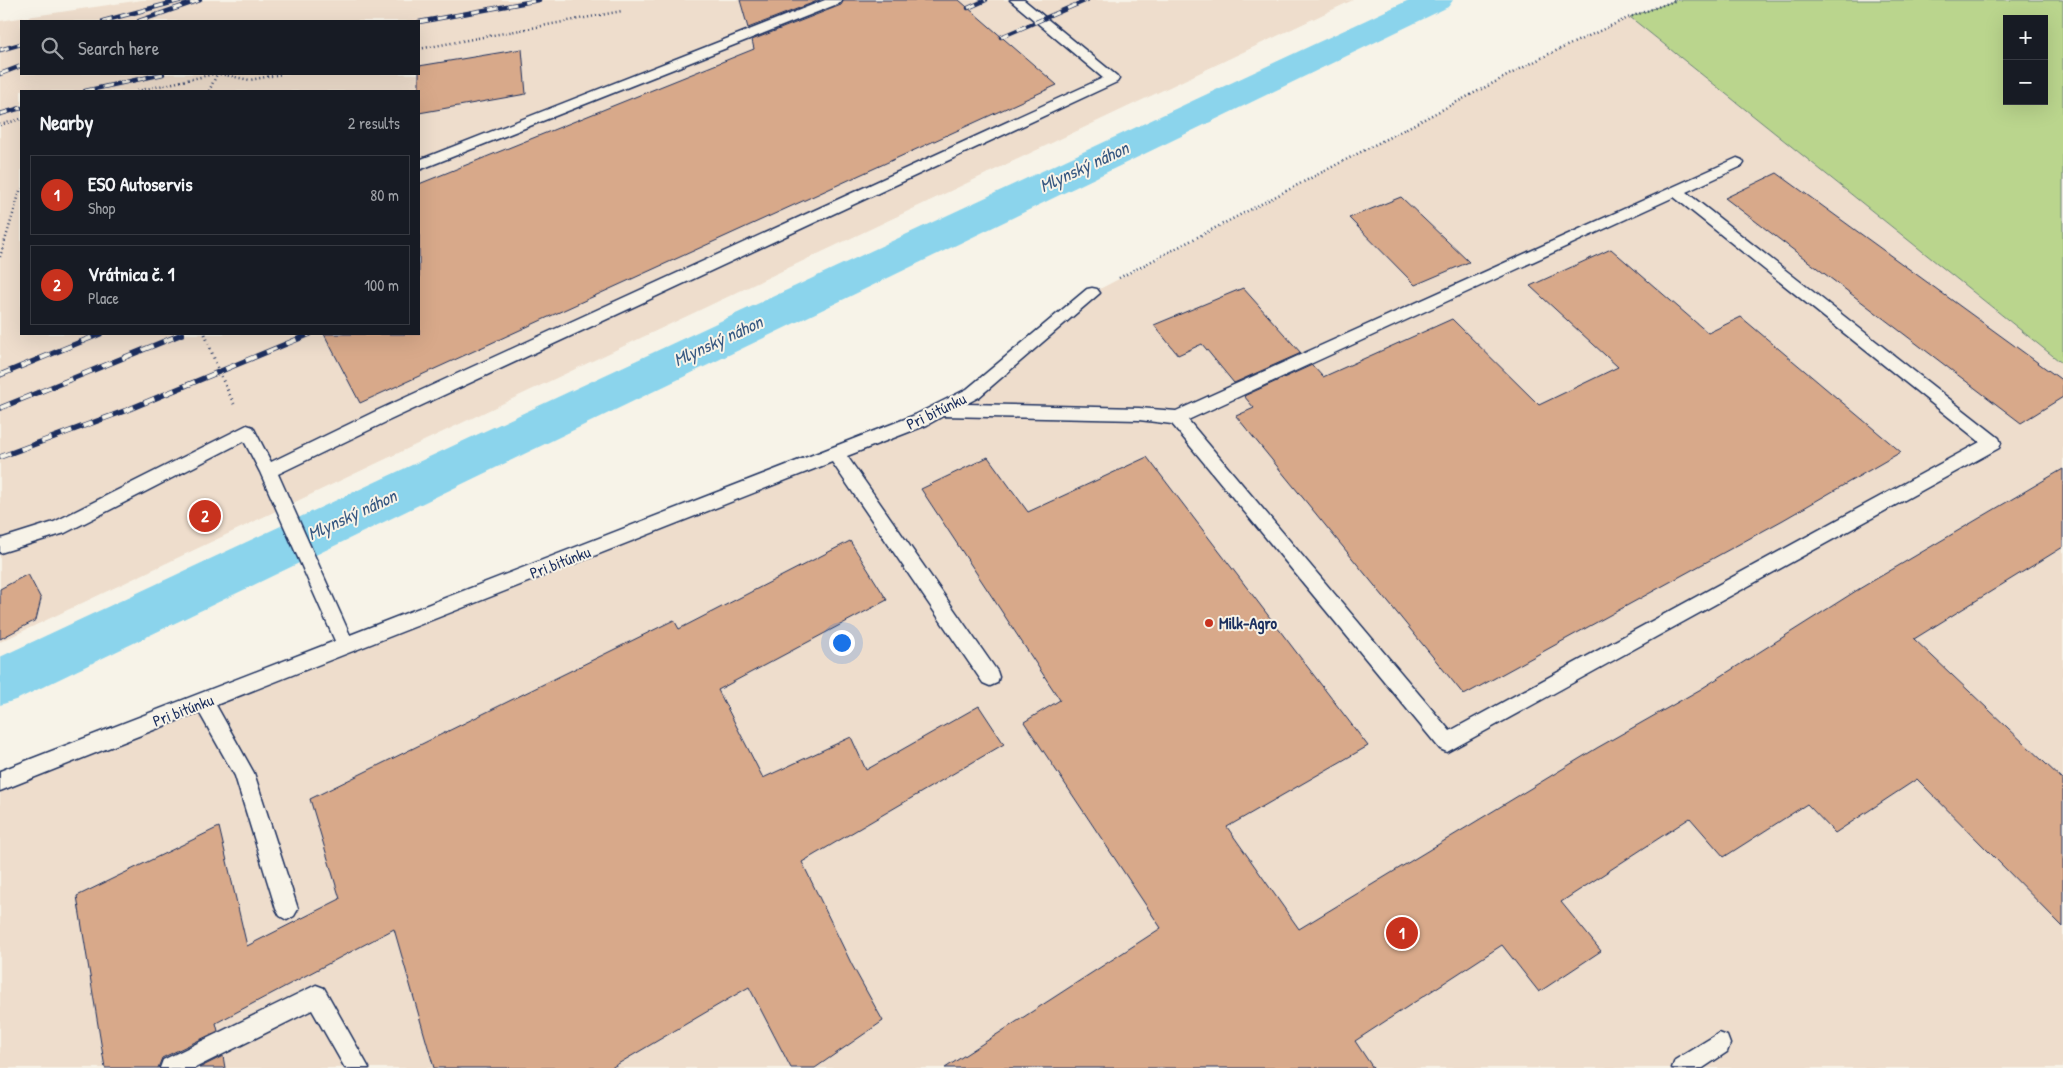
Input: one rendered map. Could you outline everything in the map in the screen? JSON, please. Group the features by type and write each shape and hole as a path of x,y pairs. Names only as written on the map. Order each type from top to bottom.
{"lane":[{"path":"420,165 836,0"},
{"path":"268,471 382,416 1112,80 1016,0"},
{"path":"940,410 1139,414 1177,418 1737,163"},
{"path":"1177,418 1447,743 1993,443 1675,191"},
{"name":"Pri bitúnku","path":"0,781 921,420 972,393 1092,292"},
{"path":"0,546 59,528 248,432 268,471 346,646"},
{"path":"836,454 990,678"},
{"path":"204,702 244,773 287,909"},
{"path":"171,1068 316,996 358,1068"},
{"path":"1683,1068 1719,1044"}],"path":[{"path":"1092,292 1547,55 1630,17 1677,0"},
{"path":"420,49 622,11"},
{"path":"142,90 212,75"},
{"path":"209,90 217,75"},
{"path":"222,75 250,80 277,75"},
{"path":"0,125 20,119"},
{"path":"0,258 20,191"},
{"path":"206,335 219,372 248,432"}],"shaded area":[{"path":"142,0 1353,0 0,642 0,21"},
{"path":"1630,17 2063,364 2063,1068 0,1068 0,781 973,393 1092,293 1547,55"}],"green space":[{"path":"1677,0 2063,0 2063,364 1630,17"}],"building":[{"path":"740,0 820,0 748,28"},
{"path":"844,0 959,0 1057,85 360,403 325,335 420,335 420,184 754,49 752,40 841,5"},
{"path":"522,49 526,94 420,113 420,66"},
{"path":"1777,173 2063,381 2063,397 2021,423 1725,198"},
{"path":"1401,197 1469,262 1415,285 1349,218"},
{"path":"1611,249 1708,333 1741,317 1901,452 1783,520 1464,695 1236,416 1254,408 1244,396 1312,365 1323,377 1452,319 1539,405 1618,367 1530,286"},
{"path":"1243,288 1301,353 1234,383 1202,344 1178,355 1154,325"},
{"path":"988,457 1028,512 1147,457 1368,746 1227,827 1299,929 1597,748 1701,689 1859,589 2063,469 2063,547 1914,639 2063,780 2063,927 1917,779 1835,833 1807,804 1724,857 1690,818 1561,902 1601,951 1539,992 1502,945 1355,1041 1373,1068 945,1068 1161,928 1024,722 1060,700 921,489"},
{"path":"850,541 887,600 718,690 763,778 851,737 866,770 979,706 1004,744 802,862 852,965 883,1021 815,1068 791,1068 749,987 611,1068 434,1068 394,929 216,1023 218,1031 162,1058 158,1068 105,1068 77,896 219,827 247,946 340,899 310,799 674,620 679,629"},
{"path":"28,574 41,599 36,620 0,639 0,589"},
{"path":"223,1056 225,1068 199,1068"}],"waterway":[{"name":"Mlynský náhon","path":"0,682 1436,0"}],"railway":[{"path":"107,20 182,0"},
{"path":"142,20 200,0"},
{"path":"420,22 539,0"},
{"path":"968,8 986,0"},
{"path":"1001,37 1087,0"},
{"path":"0,50 20,44"},
{"path":"0,74 20,66"},
{"path":"90,90 158,75"},
{"path":"0,114 20,108"},
{"path":"0,375 98,335"},
{"path":"0,408 180,335"},
{"path":"0,457 127,410 308,335"}],"place":[{"name":"Vrátnica č. 1","path":"205,516"},
{"name":"Milk-Agro","path":"1209,623"},
{"name":"ESO Autoservis","path":"1402,933"}]}
